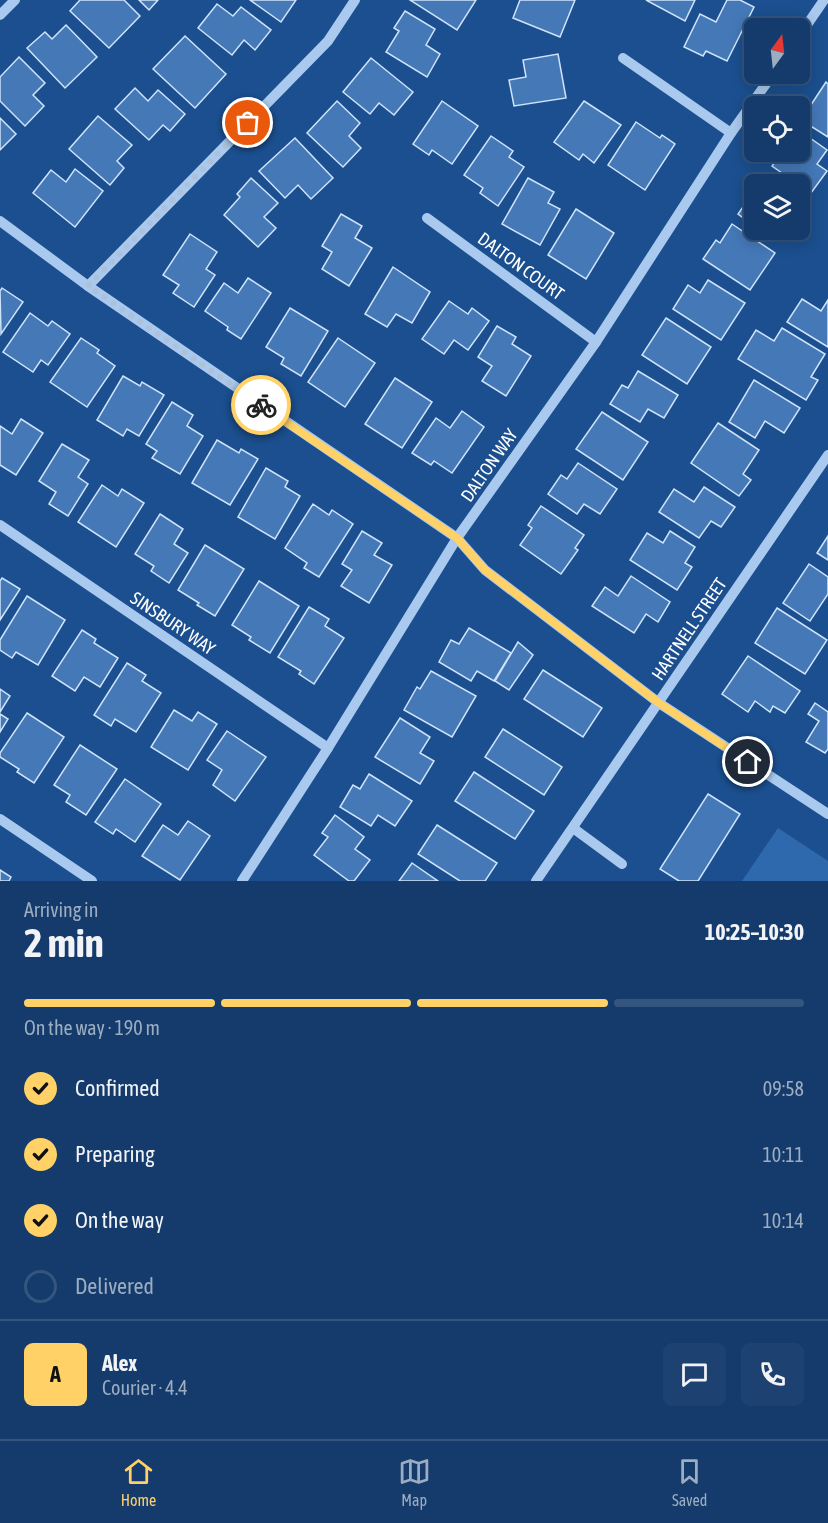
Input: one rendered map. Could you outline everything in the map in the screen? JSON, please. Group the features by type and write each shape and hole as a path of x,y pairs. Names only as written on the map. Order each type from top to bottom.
{"street":[{"path":"0,15 15,0"},
{"path":"88,286 328,41 355,0"},
{"path":"810,20 824,0"},
{"path":"623,58 731,133"},
{"name":"DALTON WAY","path":"242,881 457,538 597,342 731,133 766,84"},
{"name":"DALTON COURT","path":"427,218 597,342"},
{"path":"0,221 88,286 457,538 485,570 659,703 828,814"},
{"name":"HARTNELL STREET","path":"536,881 828,455"},
{"name":"SINSBURY WAY","path":"0,525 327,748"},
{"path":"0,819 92,881"},
{"path":"573,828 622,864"}],"shaded area":[{"path":"778,828 828,861 828,881 742,881"}],"building":[{"path":"80,0 124,0 140,16 109,48 70,11"},
{"path":"139,0 158,0 149,10"},
{"path":"250,0 296,0 281,22"},
{"path":"410,0 476,0 457,30"},
{"path":"520,0 575,0 560,37 513,18"},
{"path":"646,0 695,0 685,21"},
{"path":"727,0 740,0 754,7 748,18 744,18 744,27 727,61 706,51 703,56 684,47 700,14 716,22"},
{"path":"217,4 233,16 241,7 271,30 255,50 244,40 232,55 198,28"},
{"path":"405,11 435,29 426,45 440,54 427,77 386,52 399,31 394,28"},
{"path":"66,25 97,57 65,88 27,48 45,32 52,39"},
{"path":"185,36 226,74 195,108 153,69"},
{"path":"558,54 566,98 514,106 509,80 526,77 523,60"},
{"path":"19,57 45,83 33,95 44,106 25,126 0,101 0,77"},
{"path":"371,58 413,92 394,115 379,103 370,114 343,92"},
{"path":"826,82 828,84 828,137 810,126 810,106"},
{"path":"135,88 148,101 158,90 185,114 170,131 163,125 149,140 115,109"},
{"path":"337,101 360,123 349,136 361,148 343,167 307,133"},
{"path":"442,101 478,126 452,164 432,150 429,155 413,144"},
{"path":"584,101 621,125 594,163 583,154 579,160 554,142"},
{"path":"98,116 132,145 117,161 124,168 110,185 69,149"},
{"path":"0,118 16,134 0,150"},
{"path":"636,122 660,138 662,135 675,144 645,190 608,165"},
{"path":"491,136 513,151 509,157 524,167 498,206 480,193 483,188 464,175"},
{"path":"295,138 333,178 311,199 298,185 285,198 259,171"},
{"path":"810,138 827,150 817,164 827,171 811,193 810,174 784,174 772,166 775,162 810,162"},
{"path":"75,169 103,191 75,227 33,193 51,170 66,182"},
{"path":"251,178 278,203 264,217 276,228 258,247 224,215 240,197 237,194"},
{"path":"528,178 554,192 548,203 560,209 540,245 502,224"},
{"path":"744,205 744,218 738,214"},
{"path":"576,209 614,233 586,279 548,255"},
{"path":"341,214 362,226 355,238 372,248 349,286 322,269 332,252 322,246"},
{"path":"732,224 744,232 744,240 756,240 775,253 750,290 703,259 716,240 720,243"},
{"path":"190,234 217,252 206,269 215,275 194,307 173,293 179,285 163,275"},
{"path":"393,267 430,292 412,323 396,314 387,327 365,314"},
{"path":"248,278 271,293 241,339 205,311 224,283 238,293"},
{"path":"708,280 745,303 721,340 673,309 688,285 700,293"},
{"path":"2,288 23,302 1,334 0,291"},
{"path":"802,299 821,311 828,300 828,347 787,322"},
{"path":"449,301 468,314 472,308 489,321 468,350 454,340 444,354 422,339"},
{"path":"290,308 328,331 301,376 281,364 284,358 266,347"},
{"path":"30,313 48,326 52,321 70,334 48,365 41,360 33,372 3,352"},
{"path":"666,318 711,347 687,384 642,355"},
{"path":"497,326 516,337 512,344 531,356 506,396 482,381 492,366 478,357"},
{"path":"782,328 825,354 811,377 818,380 806,400 738,359 756,330 774,341"},
{"path":"81,338 99,350 97,353 115,366 87,407 50,382"},
{"path":"338,338 375,363 345,407 308,382"},
{"path":"638,371 678,395 664,418 648,409 640,422 610,404 622,385 628,388"},
{"path":"123,376 140,386 142,382 164,395 139,436 127,429 123,436 97,420"},
{"path":"395,378 432,402 402,448 365,424"},
{"path":"754,380 800,408 784,433 765,421 755,438 729,422"},
{"path":"172,402 193,415 187,426 203,436 180,474 152,458 157,451 146,444"},
{"path":"462,411 484,427 452,473 434,461 431,465 412,453 436,418 450,428"},
{"path":"602,412 648,442 623,480 576,449"},
{"path":"21,419 43,433 16,475 0,465 0,426 12,434"},
{"path":"718,423 759,450 743,474 751,480 739,496 691,463"},
{"path":"217,440 239,453 241,449 258,459 230,505 192,483"},
{"path":"62,444 89,460 78,477 88,484 68,516 49,504 56,492 39,481"},
{"path":"578,463 617,489 600,514 584,504 577,514 548,494 561,475 567,479"},
{"path":"266,468 288,481 285,487 300,496 275,539 238,517"},
{"path":"102,485 118,496 122,489 144,503 116,547 78,522"},
{"path":"704,487 735,507 721,527 711,521 699,538 659,512 674,489 694,502"},
{"path":"313,504 329,515 332,510 353,524 319,577 304,568 307,563 285,548"},
{"path":"541,506 584,535 575,548 578,550 561,574 520,545 532,528 528,525"},
{"path":"160,514 183,529 174,544 188,553 169,583 151,571 154,566 135,554"},
{"path":"362,531 382,543 374,555 392,565 369,603 341,586 352,570 342,564"},
{"path":"670,531 695,547 685,563 692,567 677,590 630,560 647,533 663,543"},
{"path":"828,536 828,560 817,553"},
{"path":"205,545 244,569 215,616 178,590"},
{"path":"809,564 828,577 828,594 810,621 783,603"},
{"path":"631,576 670,602 658,622 646,614 634,633 592,606 605,587 618,596"},
{"path":"2,578 20,589 0,620 0,581"},
{"path":"259,581 299,606 270,653 249,640 251,637 232,625"},
{"path":"27,596 65,620 38,665 16,652 12,658 0,650 0,640"},
{"path":"309,607 329,619 325,626 344,638 314,684 299,674 301,671 278,657"},
{"path":"777,608 827,640 805,674 755,643"},
{"path":"469,628 511,653 494,681 477,671 471,681 439,662 451,640 459,644"},
{"path":"82,630 96,639 94,643 118,658 100,687 84,677 75,691 52,676"},
{"path":"518,642 533,655 509,690 495,681"},
{"path":"748,656 800,691 785,713 773,706 770,712 755,701 748,712 722,694"},
{"path":"127,663 146,675 142,681 161,693 136,732 115,719 111,726 94,715"},
{"path":"543,670 602,708 583,737 524,699"},
{"path":"431,671 476,696 452,737 404,710 417,687 420,689"},
{"path":"0,689 10,696 0,712"},
{"path":"815,703 828,712 828,749 825,753 806,742 819,721 808,714"},
{"path":"174,710 192,721 198,712 217,724 188,770 151,747"},
{"path":"27,713 64,737 34,783 17,772 19,769 0,757 0,753"},
{"path":"0,714 8,719 0,732"},
{"path":"400,718 430,737 420,753 434,761 420,784 375,757"},
{"path":"503,729 562,767 544,795 485,757"},
{"path":"227,731 266,757 235,801 213,785 222,770 207,760"},
{"path":"80,745 117,769 86,815 66,802 70,795 54,785"},
{"path":"474,772 534,811 515,839 455,801"},
{"path":"369,774 412,801 395,826 378,815 371,826 340,807 353,785 360,789"},
{"path":"125,779 161,804 135,842 116,829 113,834 95,822"},
{"path":"708,794 740,814 698,881 679,881 660,869"},
{"path":"335,815 364,837 355,849 370,860 354,881 349,881 314,855 328,837 322,833"},
{"path":"188,821 210,836 180,880 142,856 163,825 178,835"},
{"path":"437,825 497,863 485,881 460,881 418,854"},
{"path":"412,863 438,881 399,881"},
{"path":"0,870 11,877 9,881 0,881"}],"way so far":[{"path":"248,123 88,286 261,405"}],"route":[{"path":"261,405 457,538 485,570 659,703 748,762"}]}
